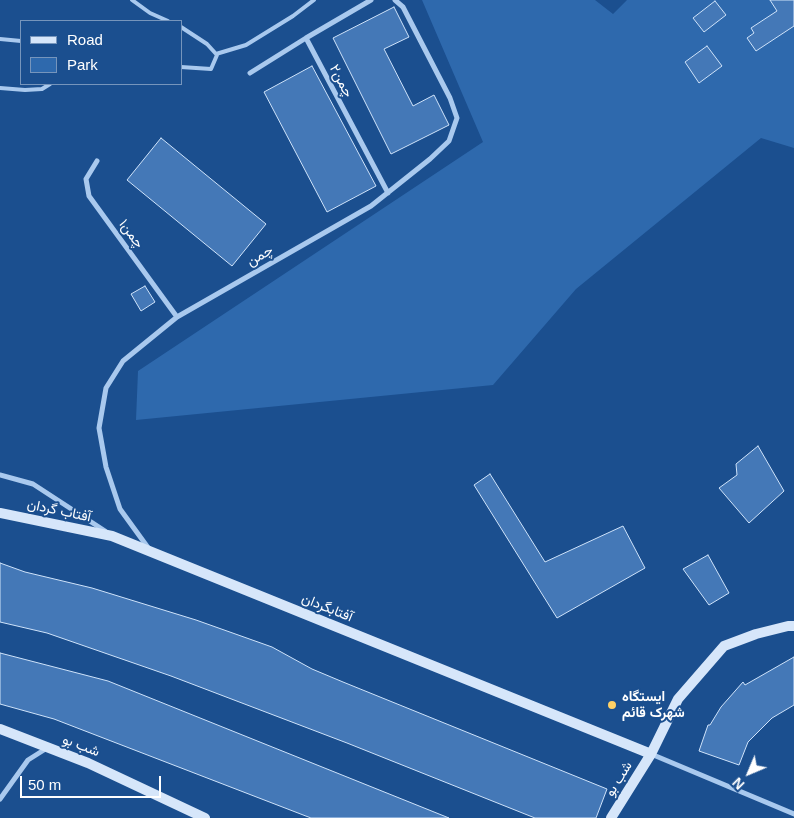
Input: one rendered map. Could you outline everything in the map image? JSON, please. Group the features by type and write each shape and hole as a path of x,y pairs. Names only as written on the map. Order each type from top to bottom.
{"main road":[{"name":"آفتاب گردان","path":"0,513 112,536"},
{"name":"آفتابگردان","path":"112,536 651,754"},
{"name":"شب بو","path":"611,818 651,754 678,699 724,646 756,634 794,626"},
{"name":"شب بو","path":"0,729 119,776 205,818"}],"street":[{"path":"250,73 371,0"},
{"name":"چمن","path":"151,551 120,509 106,467 99,428 106,388 123,361 177,317 371,206 430,159 449,141 457,118 450,98 403,7 395,0"},
{"name":"چمن۲","path":"306,38 388,193"},
{"name":"چمن۱","path":"97,161 86,179 88,196 177,317"},
{"name":"آفتابگردان","path":"0,475 33,484 112,536"},
{"path":"0,799 28,760 47,748"},
{"path":"651,754 794,814"}],"lane":[{"path":"132,0 150,13 166,20"},
{"path":"216,54 246,44 293,16 314,0"},
{"path":"182,28 207,44 216,54"},
{"path":"0,39 20,41"},
{"path":"182,67 211,69 216,54"},
{"path":"0,88 42,89 48,85"}],"green space":[{"path":"422,0 595,0 613,14 627,0 794,0 794,148 761,138 576,289 493,385 136,420 138,371 483,142"}],"building":[{"path":"770,0 794,0 794,26 756,51 747,38 754,33 751,28 777,11"},
{"path":"715,1 726,15 704,32 693,18"},
{"path":"394,7 409,37 384,49 413,106 434,95 449,125 391,154 333,38"},
{"path":"707,46 722,66 699,83 685,62"},
{"path":"312,66 376,186 327,212 264,92"},
{"path":"161,138 266,224 232,266 127,180"},
{"path":"145,286 155,302 141,311 131,294"},
{"path":"758,446 784,491 749,523 719,488 737,475 736,464"},
{"path":"490,474 545,562 623,526 645,568 557,618 474,485"},
{"path":"708,555 729,593 709,605 683,569"},
{"path":"0,563 25,572 92,588 196,620 272,647 312,669 607,789 596,818 535,818 347,743 171,676 47,633 0,622"},
{"path":"0,653 108,681 449,818 311,818 54,719 0,704"},
{"path":"794,657 794,705 772,718 748,742 739,765 699,751 708,725 710,725 721,707 743,682 745,685"}],"place":[{"name":"ایستگاه شهرک قائم","path":"612,705"}]}
